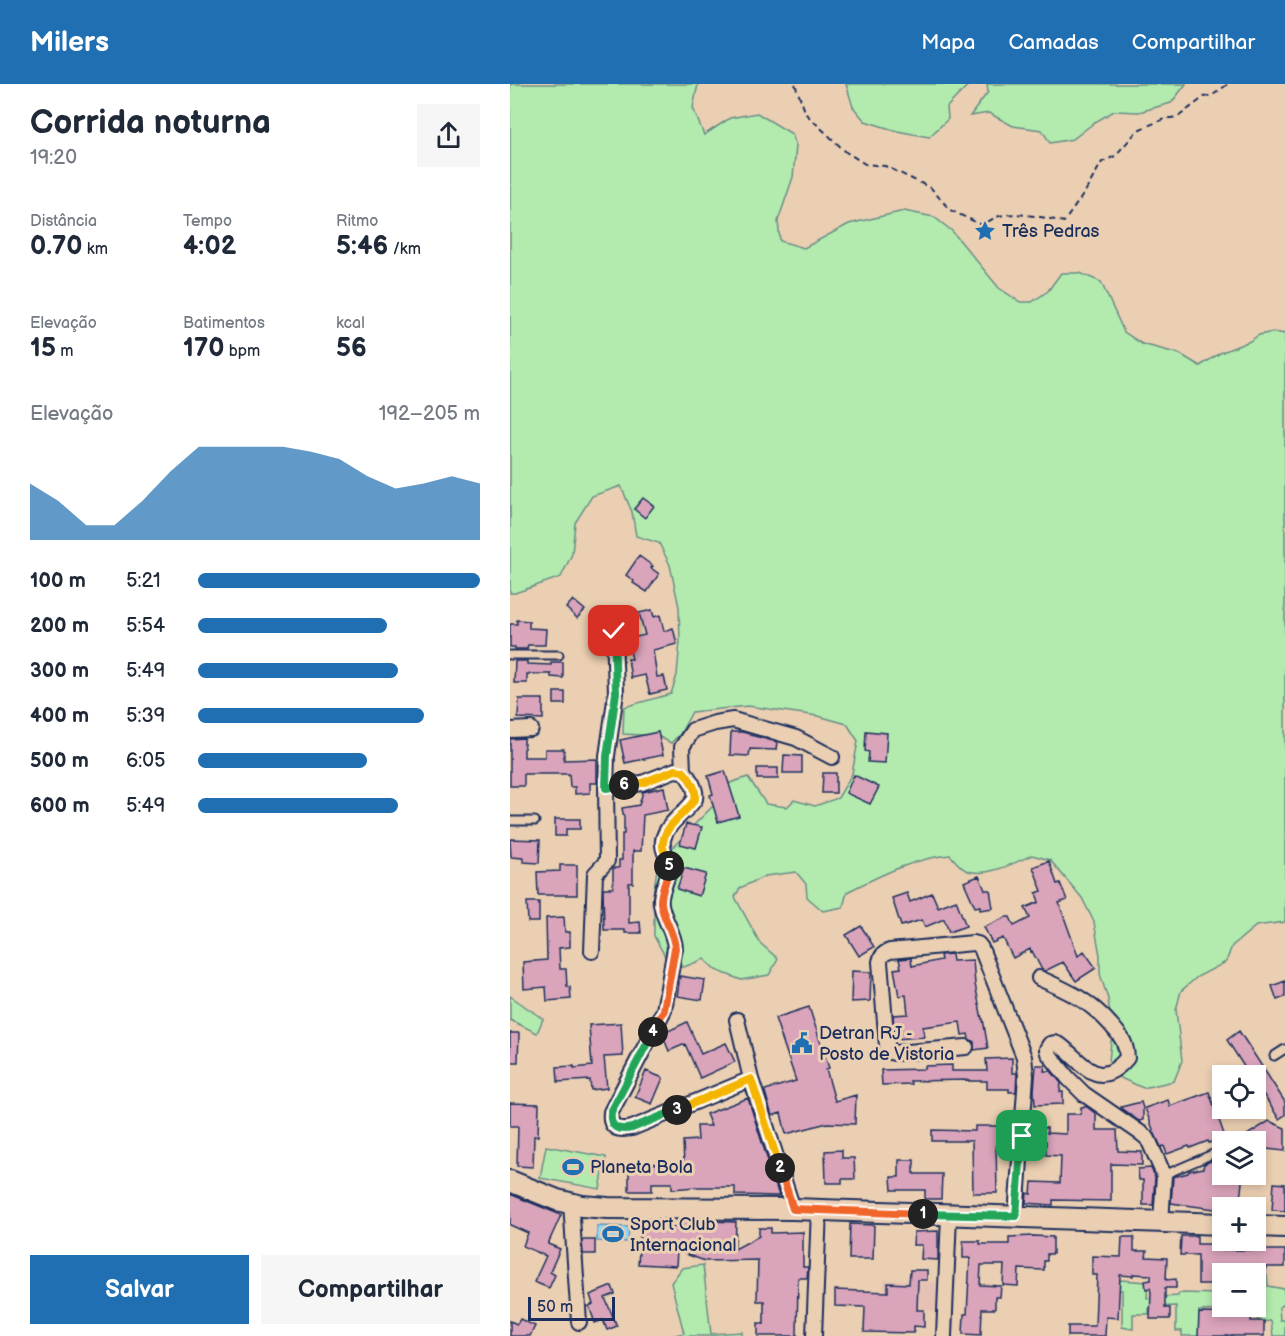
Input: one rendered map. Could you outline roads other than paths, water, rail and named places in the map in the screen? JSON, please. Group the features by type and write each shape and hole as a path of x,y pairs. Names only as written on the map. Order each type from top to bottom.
{"main road":[{"path":"510,1180 558,1200 582,1206 608,1208 793,1209 1212,1224"},
{"path":"1266,1226 1285,1227"}],"street":[{"path":"592,951 595,874 607,861 607,756 616,693 614,631 600,618"},
{"path":"683,771 682,747 693,730 733,720 796,738 832,757"},
{"path":"510,730 531,729"},
{"path":"606,788 642,783 675,770 683,771 689,777 696,795 692,803 669,827 663,839 663,850 669,864 668,876 661,893 661,904 675,948 664,1010 611,1112 610,1119 618,1129 632,1128 751,1079"},
{"path":"966,1047 890,1052 887,1046 880,962 884,953 973,943 978,944 981,948 1024,1057 1026,1076 1016,1216"},
{"path":"1039,978 1069,991 1090,1004 1123,1038 1126,1058 1118,1068 1102,1075 1086,1068 1055,1043 1050,1044 1047,1049 1068,1078 1084,1094 1148,1139 1164,1175 1161,1223"},
{"path":"737,1020 751,1079 793,1209"},
{"path":"571,1203 579,1322"},
{"path":"814,1336 819,1210"},
{"path":"944,1336 949,1215"}],"lane":[{"path":"510,655 559,655"},
{"path":"510,821 535,820"},
{"path":"1274,1056 1285,1049"},
{"path":"1164,1175 1212,1154"}],"water":[{"name":"Sport Club Internacional","path":"597,1226 629,1227 628,1242 597,1241"}],"place":[{"name":"Três Pedras","path":"985,231"},
{"name":"Detran RJ - Posto de Vistoria","path":"802,1043"},
{"name":"Planeta Bola","path":"573,1167"},
{"name":"Sport Club Internacional","path":"613,1234"}]}
